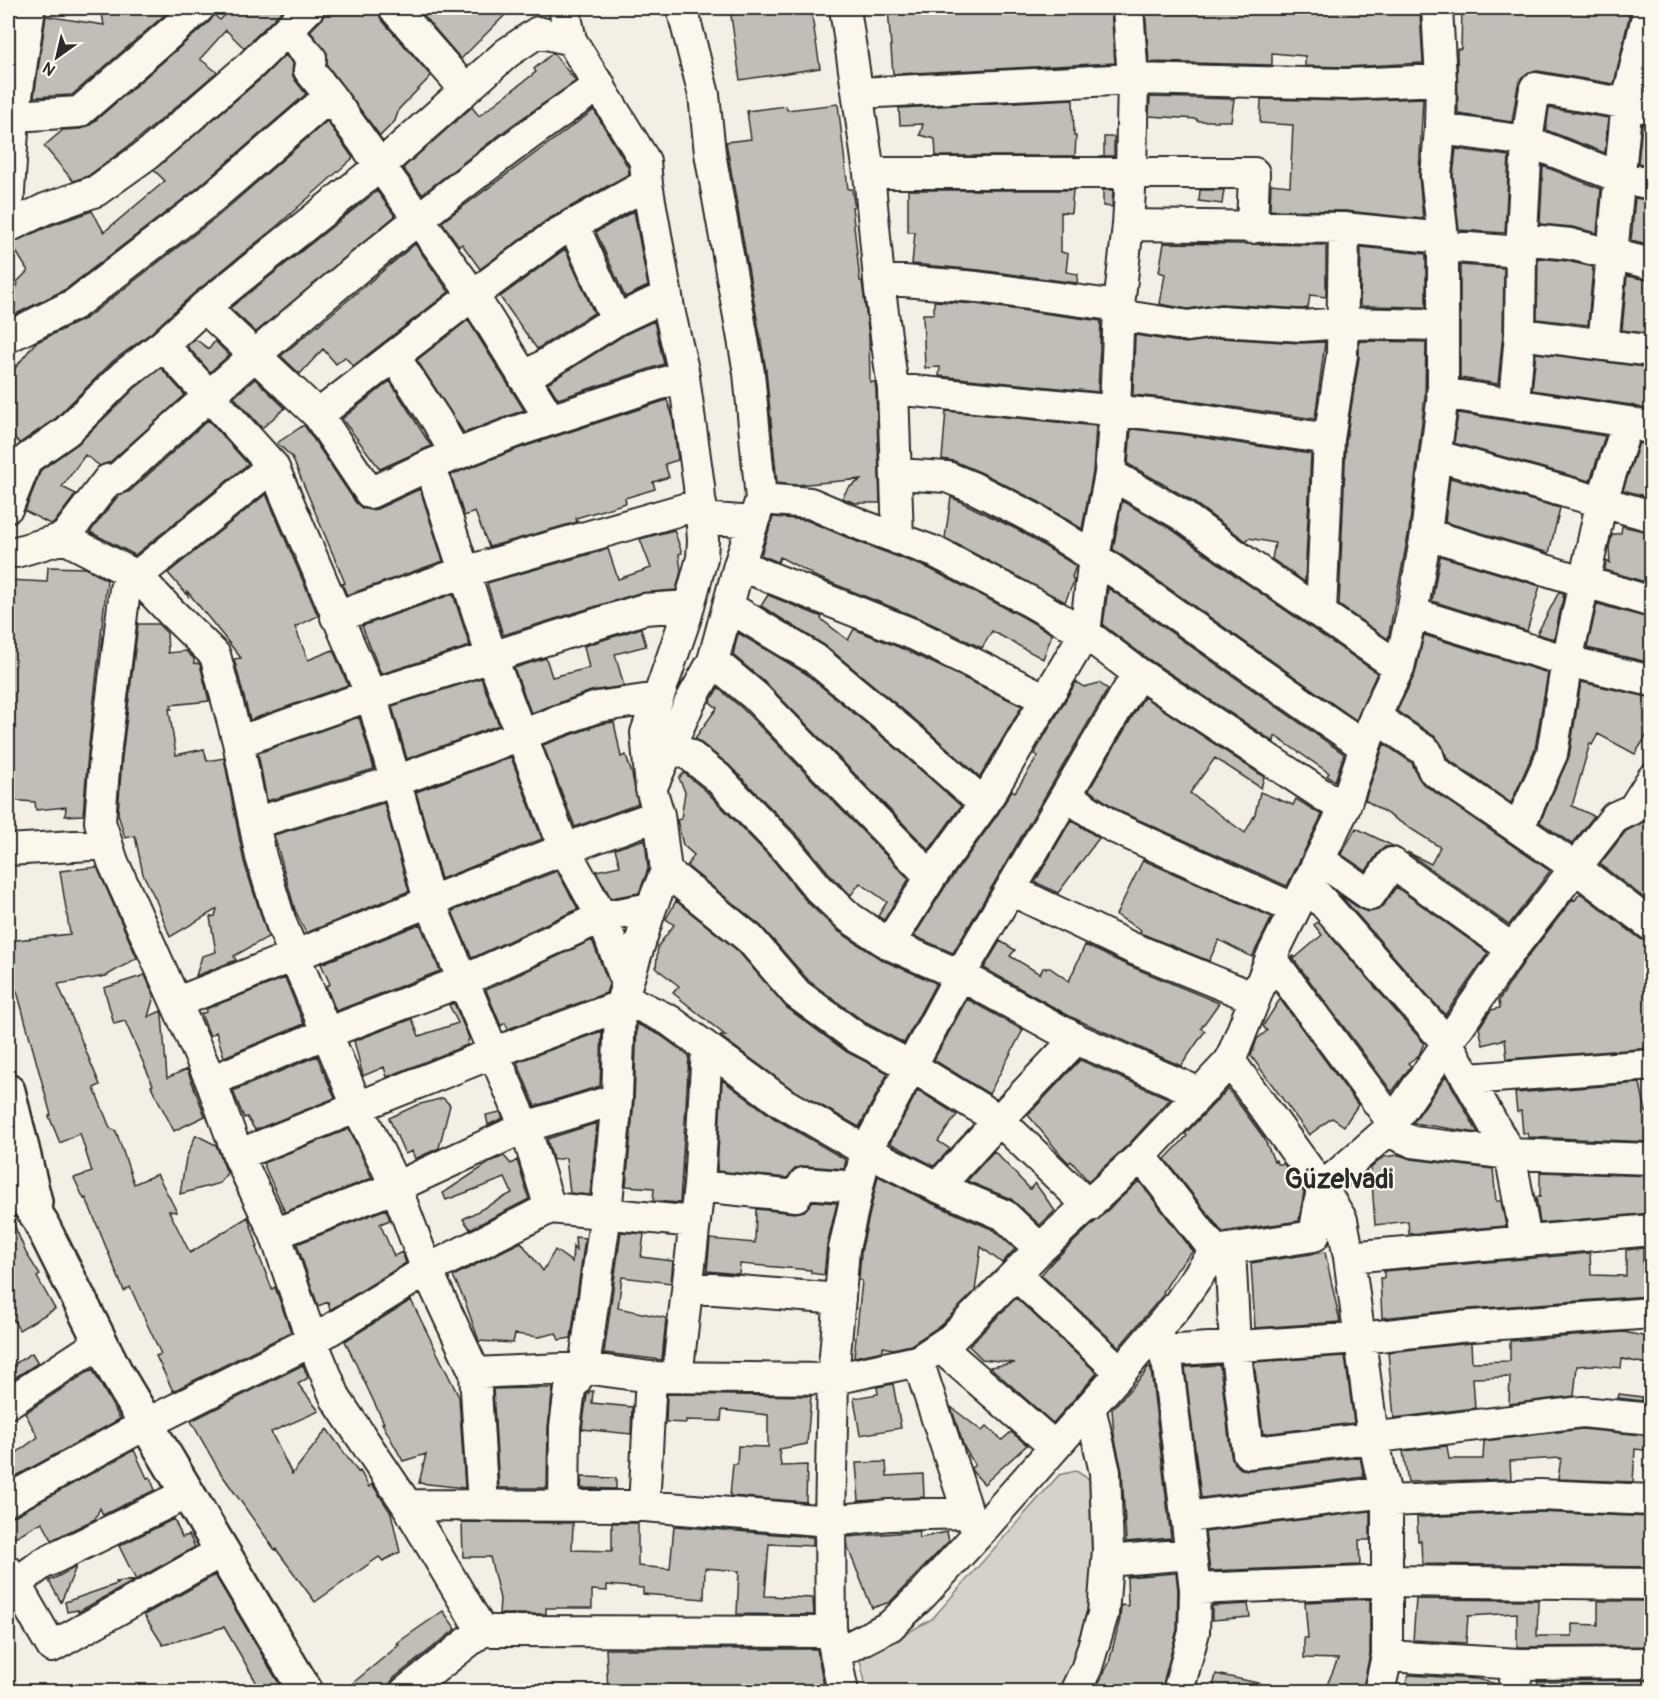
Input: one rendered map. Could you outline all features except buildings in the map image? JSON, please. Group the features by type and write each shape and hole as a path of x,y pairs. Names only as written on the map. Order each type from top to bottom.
{"main road":[{"path":"8,1091 39,1219"},
{"path":"8,1174 39,1219 116,1373 306,1692"}],"street":[{"path":"8,207 14,116 30,8"},
{"path":"14,116 79,112 172,17 200,8"},
{"path":"8,227 45,208 96,191 149,153 252,64 309,8"},
{"path":"394,8 465,89"},
{"path":"564,8 571,39 645,161 667,296 684,376 701,511 702,558 689,606 646,733 666,871 651,908 624,996 606,1213 584,1368 570,1389 565,1427 564,1504"},
{"path":"177,1002 295,957 429,900 564,848 655,802 670,748 689,704 713,661 739,565 757,510 749,373 710,153 704,95 682,8"},
{"path":"845,8 859,93 893,389 898,539"},
{"path":"889,944 931,877 984,804 1085,633 1094,557 1110,474 1119,311 1128,225 1133,79 1128,8"},
{"path":"475,1373 584,1368 664,1377 833,1379 929,1354 951,1339 1040,1249 1141,1156 1230,1060 1272,958 1344,809 1375,717 1399,667 1412,614 1437,456 1442,393 1443,242 1436,176 1442,80 1432,8"},
{"path":"1603,345 1619,177 1639,105 1650,10"},
{"path":"8,507 27,459 67,431 124,375 204,307 380,166 507,53 535,20 571,39"},
{"path":"287,31 311,58 309,70 473,295 550,419"},
{"path":"859,93 1133,79 1346,84 1442,80"},
{"path":"8,552 16,552 64,538 108,480 118,478 254,355 417,219 566,107 600,85"},
{"path":"1514,402 1520,334 1521,246 1527,141 1535,88 1639,105"},
{"path":"8,337 75,304 206,203 330,96"},
{"path":"1440,129 1527,141 1619,177 1652,184"},
{"path":"869,173 1254,173 1252,228"},
{"path":"318,415 473,295 555,235 647,184"},
{"path":"573,224 616,320"},
{"path":"1128,225 1344,228 1443,242 1521,246 1570,244 1652,264"},
{"path":"1321,612 1329,439 1342,355 1344,228"},
{"path":"879,279 977,287 1119,311 1188,326 1220,321 1302,326 1342,322 1443,325"},
{"path":"524,378 616,320 667,296"},
{"path":"204,307 318,415 370,493 443,460 550,419 684,376"},
{"path":"1520,334 1652,351"},
{"path":"162,345 273,466 371,695 429,900 525,1127 550,1208"},
{"path":"394,356 437,421 464,572 492,658 564,848 602,917 624,996 669,1020 783,1102 866,1151 938,1187 1004,1215 1040,1249"},
{"path":"893,389 1115,410 1329,439"},
{"path":"1442,393 1514,402 1640,426 1602,500 1567,661 1552,754 1519,827"},
{"path":"1437,456 1602,500 1652,516"},
{"path":"273,466 137,576 125,589 105,755 100,822 113,862 177,1002 211,1081 238,1155 275,1234 312,1341 336,1399 407,1505 482,1631"},
{"path":"896,474 947,477 1031,517 1094,557 1365,747"},
{"path":"1110,474 1179,514 1399,667"},
{"path":"336,617 464,572 701,511 757,510 810,503 935,552 1085,633 1138,674 1344,809"},
{"path":"1426,534 1652,602"},
{"path":"64,538 137,576 215,655 238,742 261,857 281,923 357,1106 396,1187 427,1270 475,1373 483,1506"},
{"path":"739,565 915,635 1046,699"},
{"path":"238,742 371,695 644,609 689,606"},
{"path":"729,607 815,659 908,736 984,804"},
{"path":"1412,614 1567,661 1652,681"},
{"path":"713,661 755,696 931,877"},
{"path":"843,1692 833,1643 830,1521 833,1379 844,1250 866,1151 960,975 1138,674"},
{"path":"254,823 396,781 597,707 658,698"},
{"path":"1375,717 1427,752 1433,770 1519,827 1652,926"},
{"path":"670,748 688,754 717,777 787,849 819,889 850,918 889,944 960,975 1076,1039 1200,1093"},
{"path":"405,1692 482,1631 833,1643 890,1626 974,1523 1055,1447 1121,1372 1161,1340 1177,1306 1223,1250 1314,1236 1322,1188 1390,1127 1512,949 1615,817 1642,815 1652,779"},
{"path":"1067,796 1113,827 1308,884 1370,895 1392,863 1512,949"},
{"path":"8,850 107,844"},
{"path":"666,871 750,939 797,994 857,1038 911,1066 999,1120 1089,1206"},
{"path":"1308,884 1448,1044 1510,1154 1526,1240"},
{"path":"1011,890 1132,948 1255,998"},
{"path":"211,1081 327,1033 463,981 602,917 651,908"},
{"path":"1272,958 1390,1127 1413,1142 1510,1154 1652,1159"},
{"path":"238,1155 492,1053 624,996"},
{"path":"938,1187 1076,1039"},
{"path":"644,1506 664,1377 689,1287 699,1186 707,1048"},
{"path":"1230,1060 1322,1188 1342,1220 1373,1437 1386,1496 1388,1656 1379,1692"},
{"path":"1469,1079 1652,1065"},
{"path":"275,1234 396,1187 525,1127 617,1099"},
{"path":"1141,1156 1223,1250 1248,1453 1582,1412 1652,1419"},
{"path":"699,1186 796,1196 804,1184 858,1187"},
{"path":"8,1500 146,1424 312,1341 427,1270 550,1208 696,1222"},
{"path":"1349,1257 1652,1230"},
{"path":"1016,1275 1121,1372"},
{"path":"689,1287 840,1299"},
{"path":"1161,1340 1235,1346 1360,1338 1459,1327 1652,1313"},
{"path":"1161,1340 1168,1367 1195,1589 1194,1632 1178,1692"},
{"path":"8,1403 101,1342"},
{"path":"929,1354 1055,1447"},
{"path":"929,1354 974,1523"},
{"path":"1075,1692 1087,1667 1103,1614 1107,1561 1105,1472 1090,1407"},
{"path":"188,1493 42,1564 10,1583 52,1647 222,1551"},
{"path":"1187,1517 1386,1496 1539,1495 1652,1500"},
{"path":"407,1505 644,1506 830,1521 888,1515 974,1523"},
{"path":"1107,1561 1191,1554"},
{"path":"1195,1589 1387,1581 1652,1584"},
{"path":"1388,1656 1516,1678 1652,1663"}],"shaded area":[{"path":"1076,1471 1089,1479 1093,1589 1064,1691 867,1691 860,1660 932,1619 1059,1475"}],"district":[{"name":"Güzelvadi","path":"1339,1179"}]}
